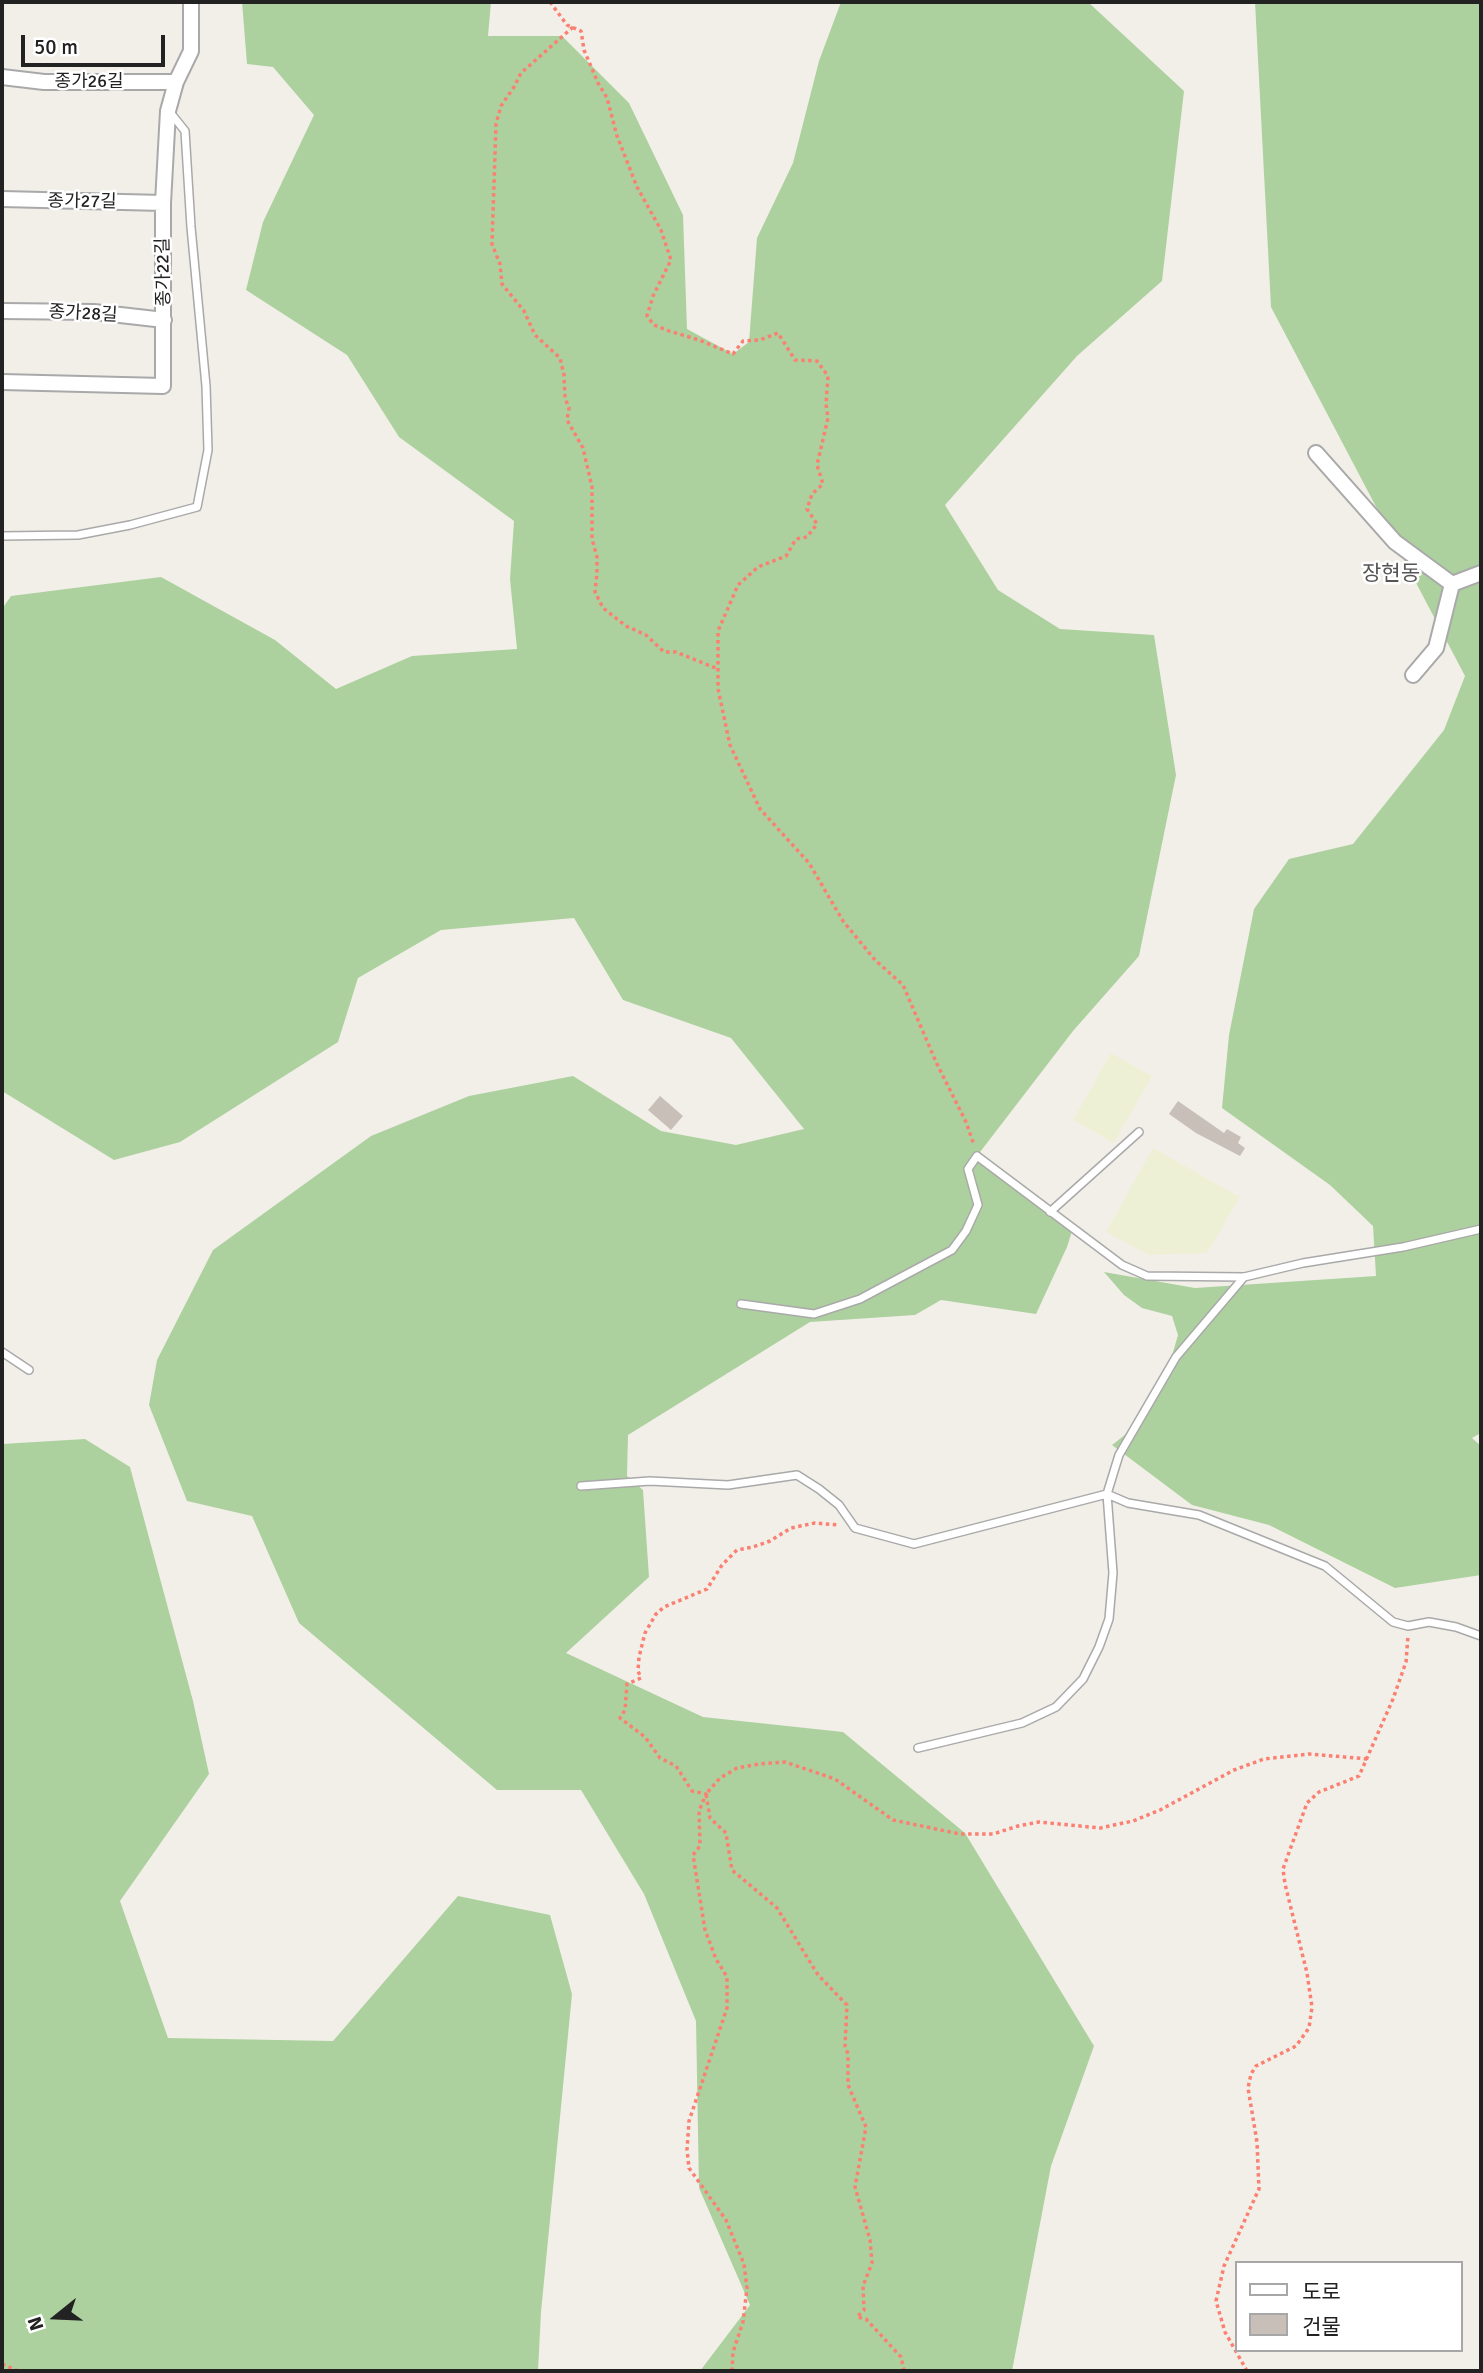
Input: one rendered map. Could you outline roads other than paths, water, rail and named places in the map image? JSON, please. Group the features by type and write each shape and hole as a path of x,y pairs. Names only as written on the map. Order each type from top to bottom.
{"street":[{"name":"종가22길","path":"2,382 163,386 163,203 168,111 176,82 191,51 191,2"},
{"name":"종가26길","path":"2,77 44,82 176,82"},
{"name":"종가27길","path":"2,200 163,203"},
{"name":"종가28길","path":"2,311 94,312 164,320"},
{"path":"1316,453 1395,542 1452,583"},
{"path":"1452,583 1481,573"},
{"path":"1413,675 1436,648 1452,583"}],"lane":[{"path":"2,536 78,535 130,525 197,507 208,450 206,386 185,131 168,111"},
{"path":"1050,1212 1139,1132"},
{"path":"741,1304 814,1314 860,1299 952,1250 966,1231 978,1205 968,1169 977,1156 1122,1265 1147,1276 1244,1278 1303,1263 1403,1247 1481,1229"},
{"path":"918,1748 1022,1723 1056,1707 1083,1679 1109,1619 1113,1573 1107,1494 1119,1455 1176,1357 1244,1278"},
{"path":"2,1352 29,1370"},
{"path":"582,1486 650,1481 728,1485 797,1475 839,1505 855,1528 914,1544 1107,1494 1128,1503 1199,1515 1325,1566 1394,1622 1408,1626 1429,1622 1456,1627 1481,1636"}],"district":[{"name":"장현동","path":"1391,574"}]}
